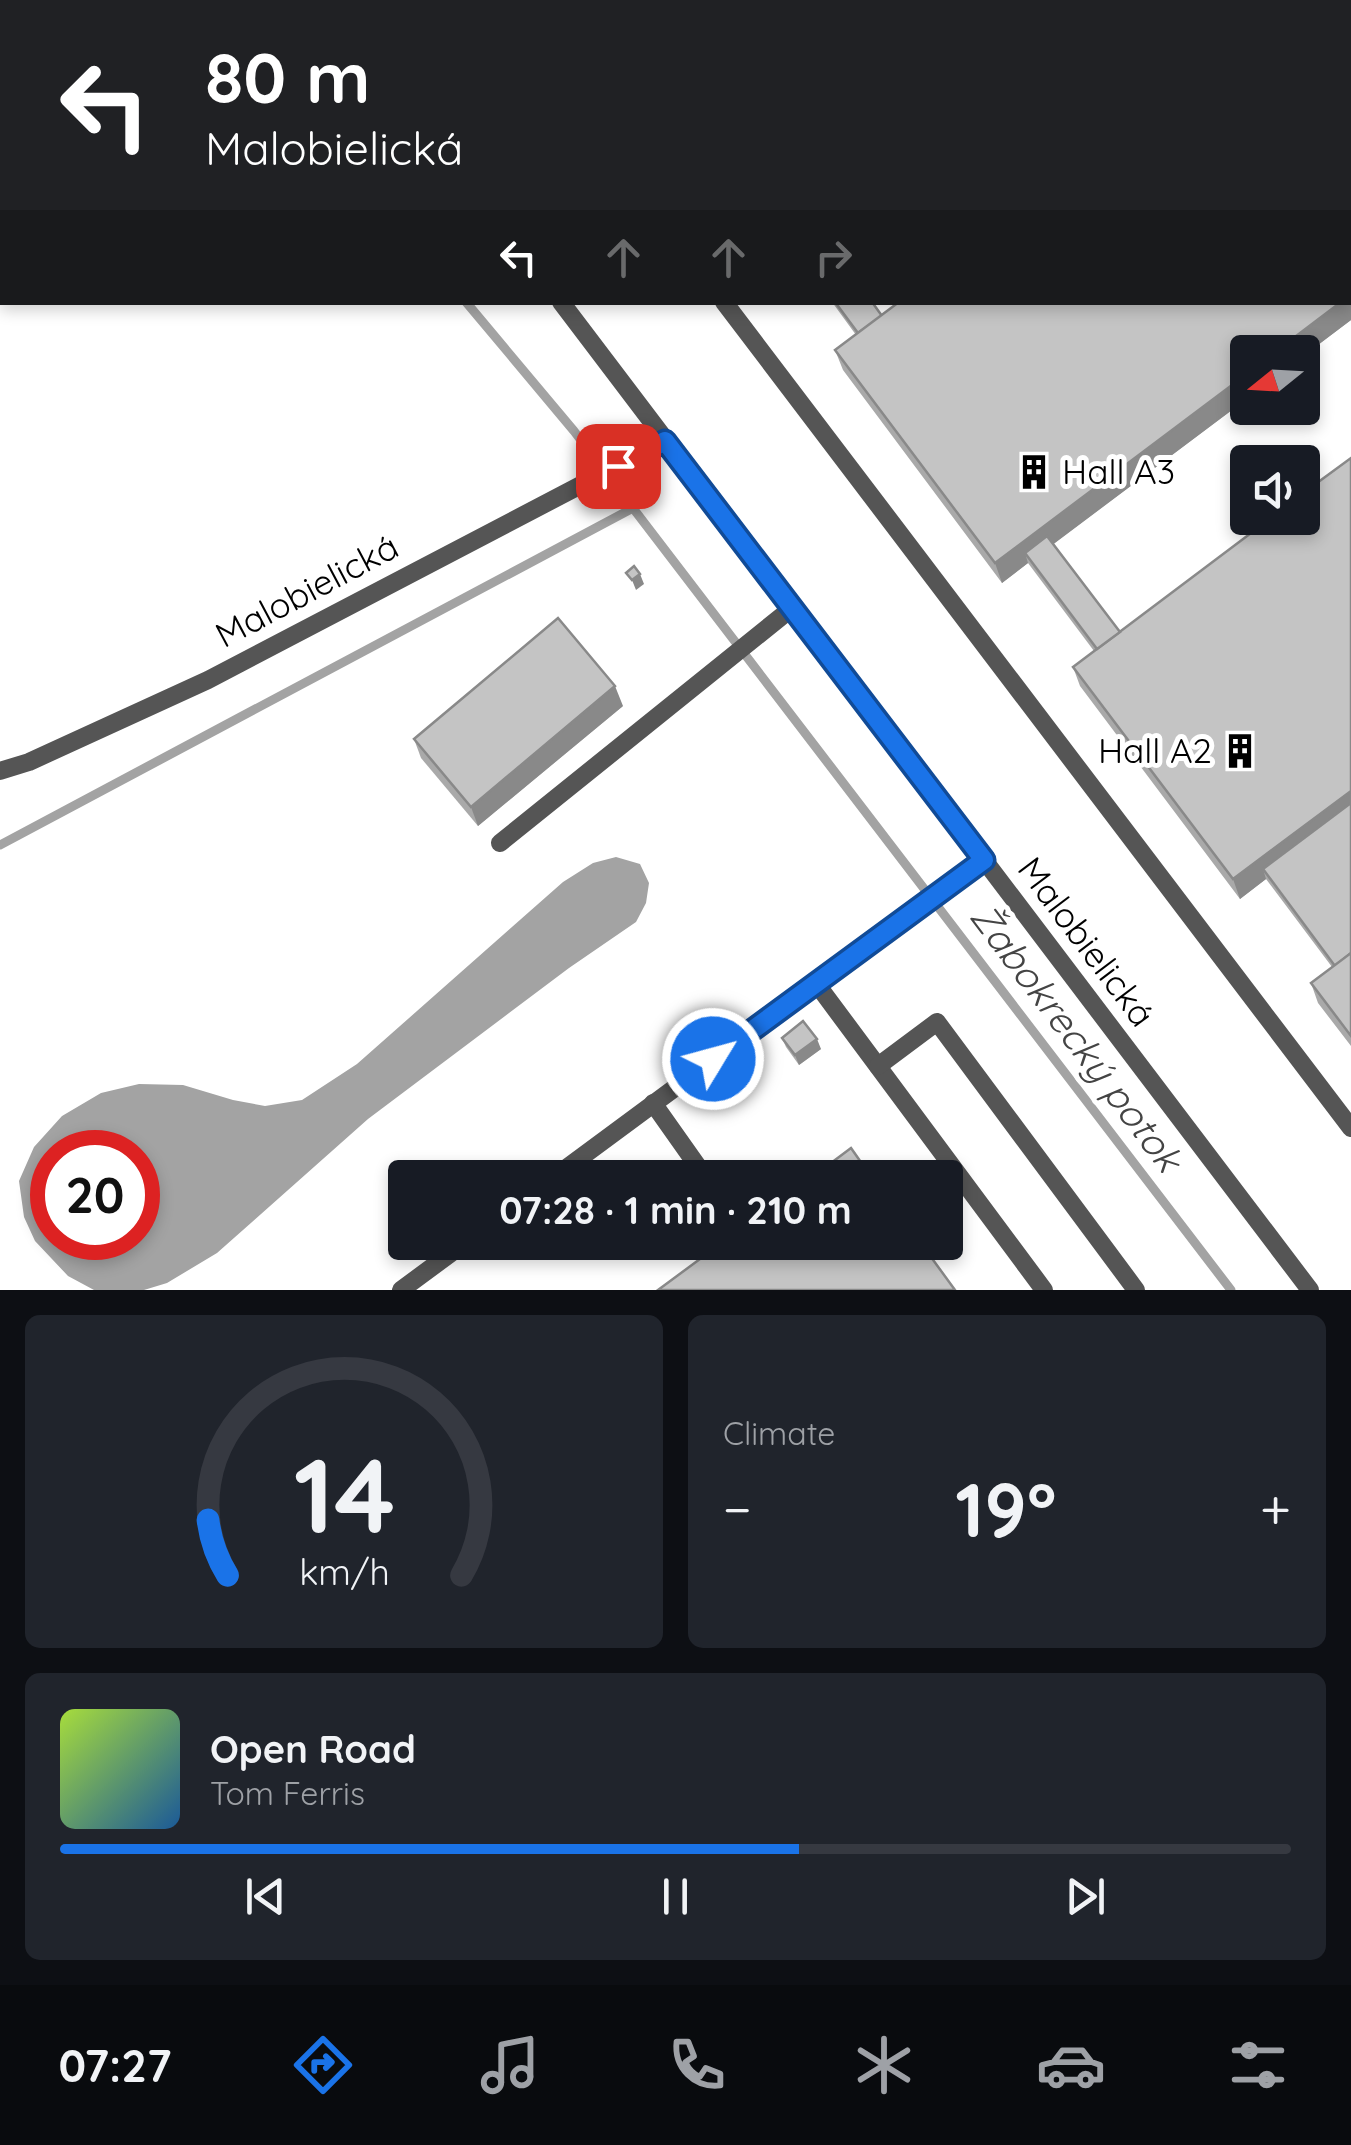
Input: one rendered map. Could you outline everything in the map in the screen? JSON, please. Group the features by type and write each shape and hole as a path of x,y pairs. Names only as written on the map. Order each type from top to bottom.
{"lane":[{"name":"Malobielická","path":"563,305 1310,1290"},
{"path":"726,305 1351,1128"},
{"name":"Malobielická","path":"0,771 29,762 208,680 665,441"},
{"path":"500,842 792,608"},
{"name":"Malobielická","path":"0,787 29,762"},
{"path":"577,1160 984,860"},
{"path":"816,983 1044,1290"},
{"path":"878,1066 937,1022 1136,1290"},
{"path":"654,1103 694,1160"},
{"path":"401,1290 442,1260"}],"shaded area":[{"path":"616,857 640,864 649,883 646,903 636,922 368,1119 217,1253 167,1283 144,1290 94,1290 68,1276 53,1260 160,1260 160,1130 49,1130 62,1116 101,1093 139,1084 183,1085 265,1106 302,1100 357,1064 563,882 593,863"},
{"path":"30,1156 30,1230 24,1217 19,1181"}],"building":[{"path":"837,305 874,305 882,316 858,333"},
{"name":"Hall A3","path":"895,305 1337,305 1297,335 1230,335 1230,387 995,563 835,350"},
{"name":"Hall A2","path":"1351,458 1351,791 1233,879 1073,667 1248,535 1320,535 1320,481"},
{"path":"1047,536 1120,632 1097,649 1025,553"},
{"path":"634,566 640,574 632,580 626,573"},
{"path":"558,618 615,686 471,807 414,739"},
{"path":"1351,803 1351,953 1335,966 1263,869"},
{"path":"1351,953 1351,1036 1311,983"},
{"path":"803,1021 817,1039 795,1055 782,1038"},
{"path":"851,1148 859,1160 835,1160"},
{"path":"699,1260 933,1260 955,1290 658,1290"}],"waterway":[{"name":"Žabokrecký potok","path":"469,305 574,431 1231,1290"},
{"path":"0,845 633,508"}],"place":[{"name":"Hall A3","path":"1034,472"},
{"name":"Hall A2","path":"1240,751"}],"route":[{"path":"618,466 665,441 984,860 713,1059"}]}
